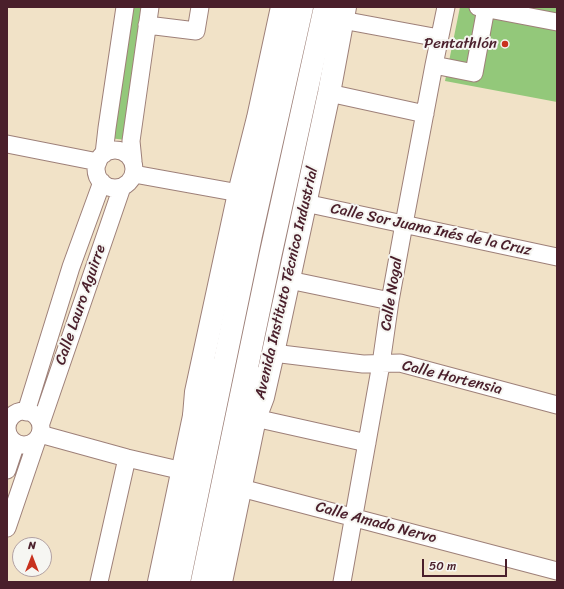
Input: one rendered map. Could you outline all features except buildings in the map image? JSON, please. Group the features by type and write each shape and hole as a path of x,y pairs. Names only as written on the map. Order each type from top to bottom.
{"main road":[{"path":"159,582 194,416 196,392 239,193 282,7"},
{"path":"179,582 245,262 302,7"},
{"path":"202,582 319,36 338,11"},
{"name":"Avenida Instituto Técnico Industrial","path":"222,582 255,418 263,397 329,93 338,11"},
{"path":"194,416 204,392 226,291 245,262"},
{"path":"255,418 254,395 265,336 261,301"}],"street":[{"path":"125,7 107,128 97,173 102,182 111,187 122,187 129,182 133,168 131,141 150,7"},
{"path":"147,25 196,31 200,7"},
{"name":"Calle Nogal","path":"342,582 381,364 390,301 446,7"},
{"path":"434,65 474,72 490,8 557,22"},
{"path":"338,11 439,38"},
{"path":"329,93 425,114"},
{"path":"7,144 101,158 112,151 120,151 128,155 133,168"},
{"path":"133,168 239,193"},
{"name":"Calle Lauro Aguirre","path":"26,412 71,267 102,182"},
{"name":"Calle Lauro Aguirre","path":"7,528 91,274 122,187"},
{"name":"Calle Sor Juana Inés de la Cruz","path":"305,203 557,257"},
{"path":"71,267 91,274"},
{"path":"289,280 390,301"},
{"name":"Calle Hortensia","path":"273,353 363,364 400,363 557,405"},
{"path":"21,412 26,412 35,415 39,432 27,445 16,443 9,435 7,426 12,417 21,412"},
{"path":"255,418 367,443"},
{"path":"39,432 127,458 183,471"},
{"path":"7,470 16,443"},
{"path":"99,582 127,458"},
{"name":"Calle Amado Nervo","path":"240,488 557,571"}],"green space":[{"path":"128,7 146,7 126,140 109,138"},
{"name":"Pentathlón","path":"460,7 557,7 557,102 445,81"}],"place":[{"name":"Pentathlón","path":"505,44"}]}
